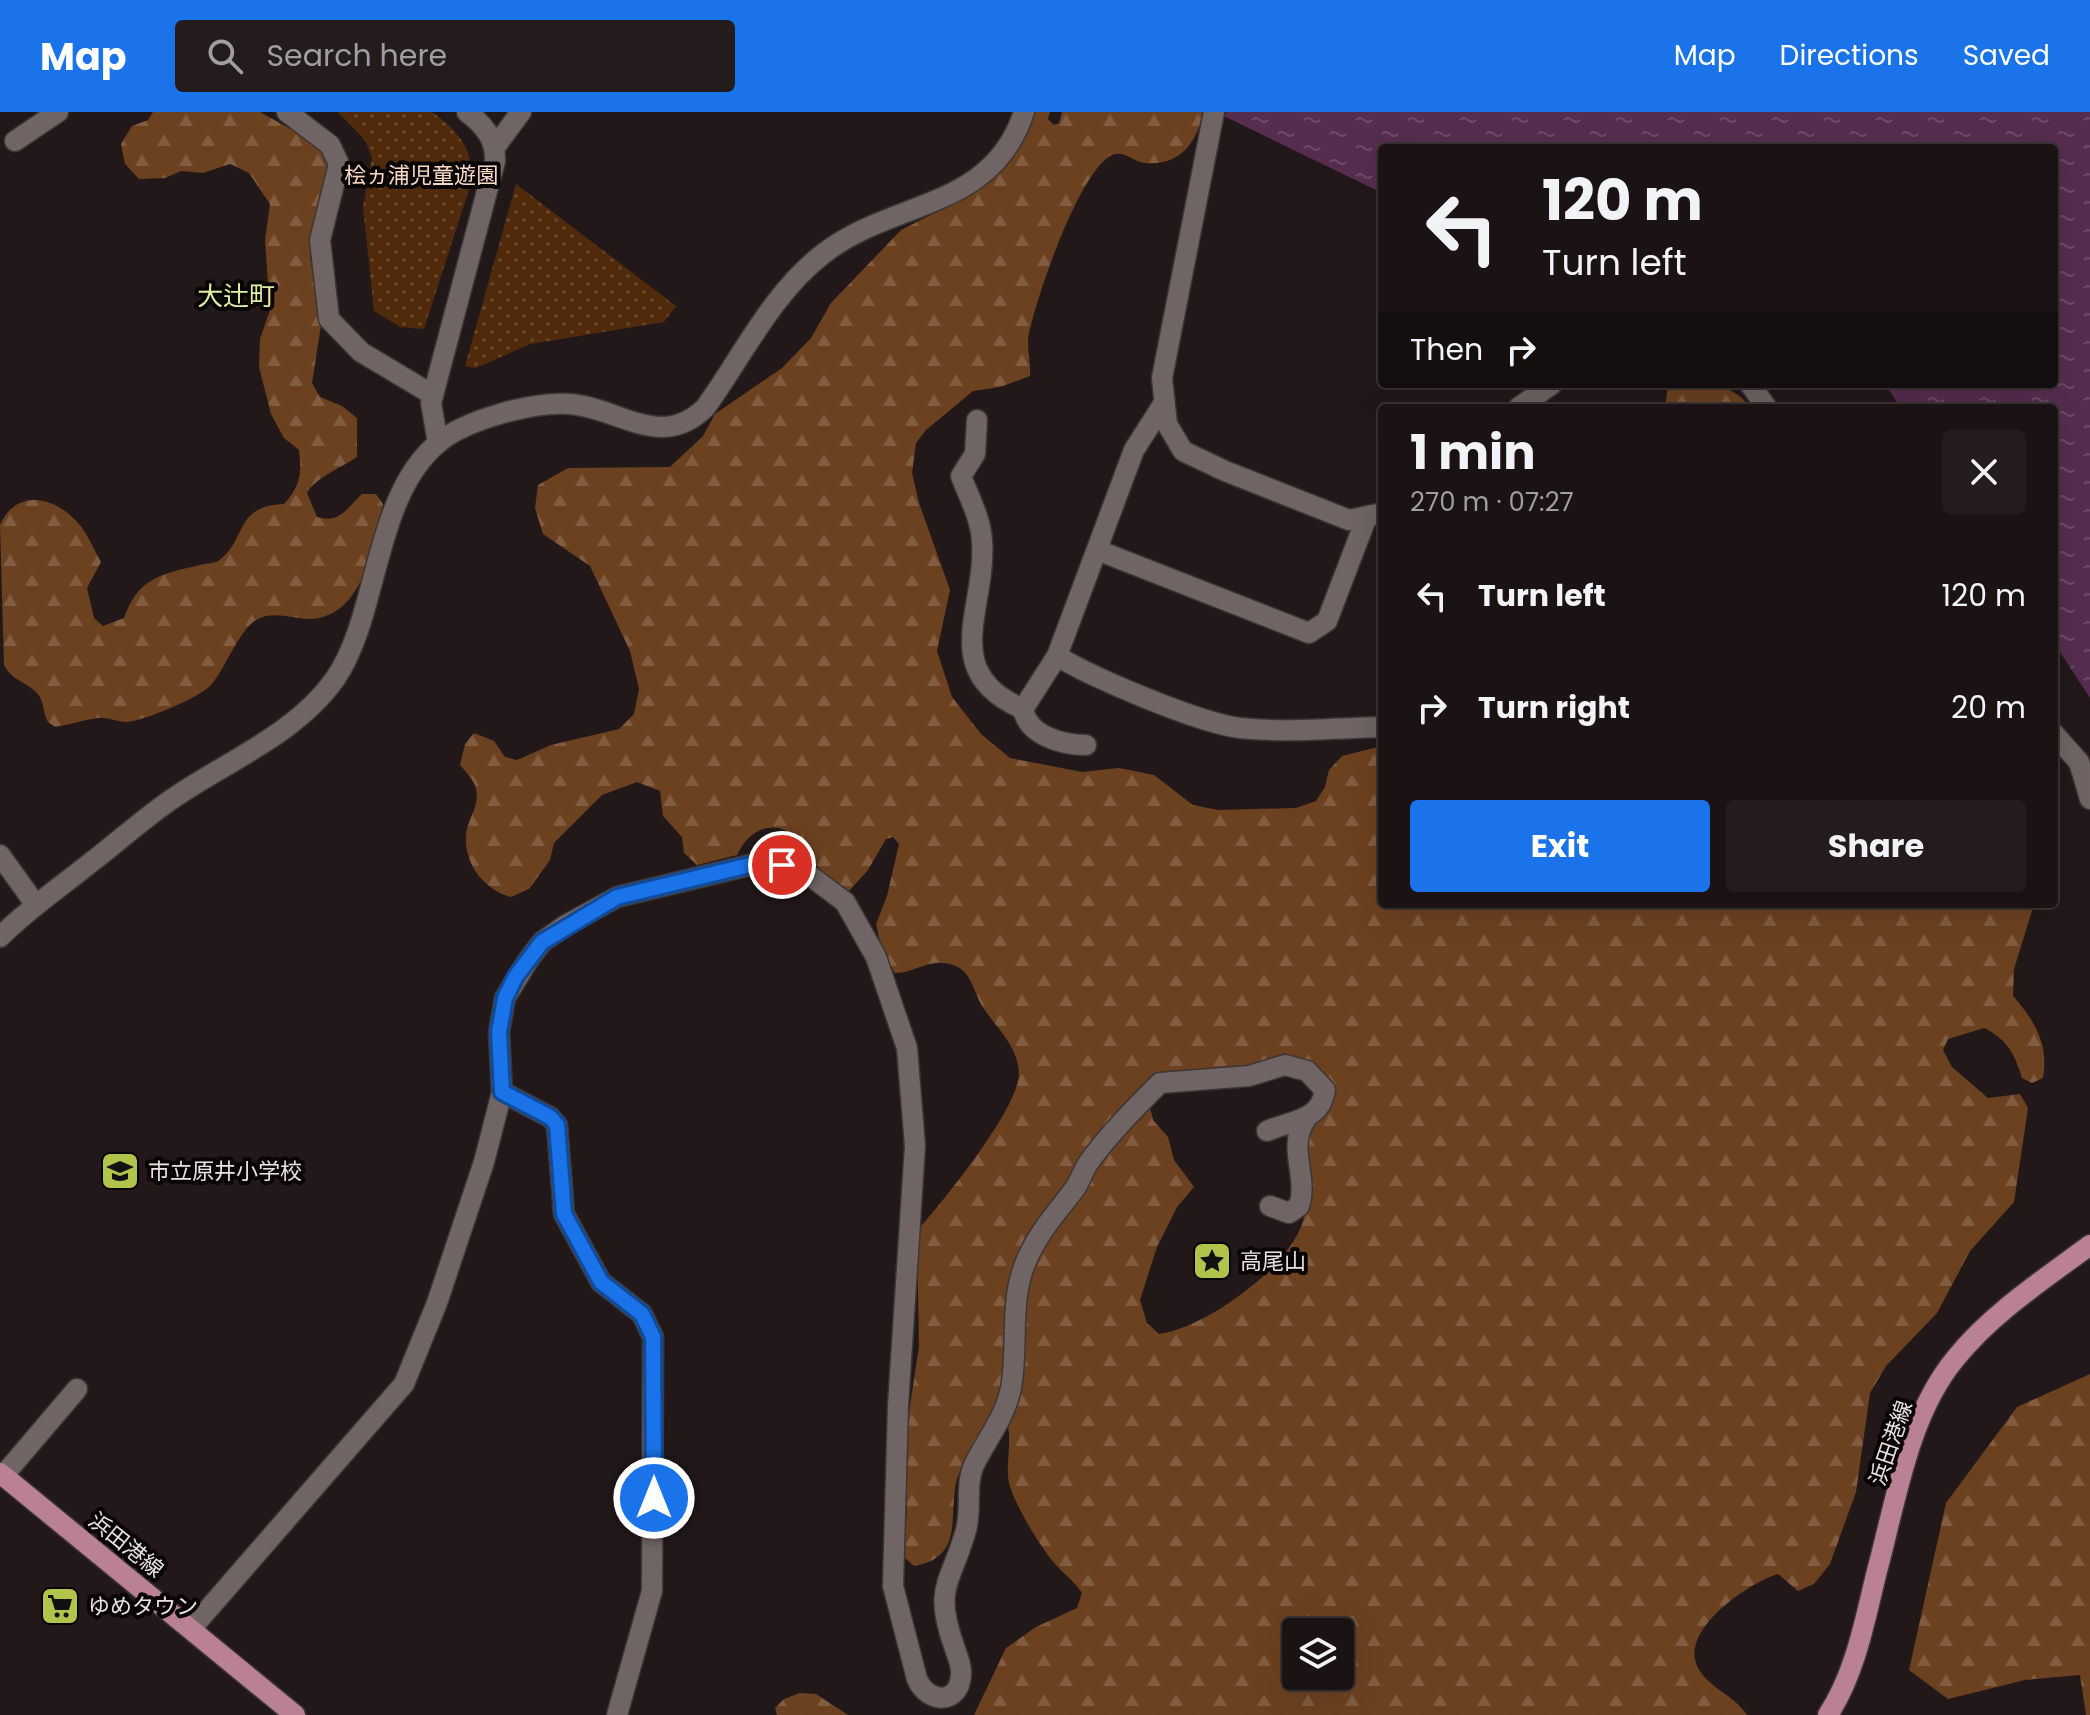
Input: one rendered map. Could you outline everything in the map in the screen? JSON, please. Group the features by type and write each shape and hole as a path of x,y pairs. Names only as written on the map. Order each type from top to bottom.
{"main road":[{"name":"浜田港線","path":"1828,1715 1854,1659 1907,1458 1927,1406 1953,1361 1985,1326 2090,1245"},
{"name":"浜田港線","path":"2,1474 295,1715"}],"street":[{"path":"15,141 58,112"},
{"path":"287,112 330,145 339,164 320,240 329,319 361,352 433,395"},
{"path":"467,112 488,132 495,147"},
{"path":"438,443 431,403 486,199 495,147 521,112"},
{"path":"0,937 36,905 172,799 306,712 316,701 336,678 349,651 389,523 407,484 438,443 466,427 542,405 573,404 654,427 681,427 694,419 793,285 823,253 871,227 980,179 1004,153 1024,112"},
{"path":"1214,112 1162,378 1164,403 1173,439 1198,459 1349,520 1374,516"},
{"path":"1524,404 1546,388"},
{"path":"1086,745 1061,744 1041,733 1025,718 1023,709 1057,656 1134,450 1164,403"},
{"path":"977,420 975,454 961,476 982,539 982,569 970,651 984,680 999,695 1023,709"},
{"path":"1097,550 1309,633 1327,621 1374,516"},
{"path":"1057,656 1075,668 1237,728 1378,727"},
{"path":"2058,738 2079,762 2090,799"},
{"path":"0,855 36,905"},
{"path":"191,1629 404,1384 437,1303 484,1162 502,1092 499,1032 505,998 516,976 542,942 617,897 750,865 782,865 805,872 845,902 876,957 908,1062 915,1146 898,1406 893,1586 923,1692 932,1698 943,1698 954,1691 962,1671 945,1620 943,1593 966,1530 970,1476 1001,1421 1010,1391 1017,1350 1017,1294 1022,1271 1055,1211 1076,1187 1088,1164 1160,1083 1249,1076 1285,1065 1307,1071 1325,1090 1318,1109 1300,1128 1297,1145 1301,1192 1299,1206 1289,1213 1270,1206"},
{"path":"502,1092 550,1117 557,1125 564,1214 601,1282 642,1314 653,1337 652,1591 617,1715"},
{"path":"1267,1131 1306,1119"},
{"path":"2,1474 77,1389"}],"green space":[{"path":"153,112 260,112 303,136 325,154 330,179 311,242 310,258 322,319 312,383 320,397 342,406 357,418 357,457 323,477 307,493 317,517 325,519 342,513 362,494 376,494 383,504 363,576 343,606 328,615 310,619 276,615 256,620 244,632 211,685 171,708 127,722 97,718 55,727 48,722 38,694 4,665 0,525 7,513 16,505 36,500 58,507 78,523 101,562 87,588 94,618 103,626 124,618 136,594 153,580 174,571 218,561 234,544 249,517 268,506 284,504 297,486 300,473 299,450 284,438 271,414 259,367 260,339 270,310 265,240 270,204 249,173 230,164 203,173 181,171 165,178 139,179 125,164 121,144 132,126 148,120"},
{"name":"桧ヵ浦児童遊園","path":"338,112 432,112 456,133 470,158 472,180 424,329 400,327 374,311 363,207 372,158 365,140"},
{"path":"1034,112 1050,112 1048,119 1054,125 1059,123 1062,112 1203,112 1192,142 1178,156 1168,161 1145,163 1116,154 1106,159 1094,172 1070,215 1040,293 1028,338 1030,376 1000,387 973,391 926,430 916,443 912,473 919,503 950,590 937,651 952,697 981,734 1010,758 1082,772 1119,768 1154,775 1193,805 1218,810 1296,808 1316,801 1325,787 1329,770 1342,756 1378,747 1378,908 2033,908 2014,969 2013,996 2028,1015 2042,1044 2043,1078 2032,1083 2022,1078 2009,1048 1984,1028 1948,1039 1943,1050 1952,1067 1988,1098 2020,1094 2028,1108 2014,1202 1970,1251 1937,1313 1886,1366 1870,1393 1856,1492 1830,1564 1814,1584 1798,1591 1778,1574 1750,1587 1719,1610 1698,1639 1694,1654 1698,1668 1708,1681 1747,1715 974,1715 1006,1648 1036,1627 1077,1608 1082,1593 1043,1548 1014,1497 1008,1476 1008,1426 991,1425 965,1460 955,1487 949,1542 942,1553 931,1561 914,1566 903,1556 901,1547 907,1512 905,1438 919,1347 917,1231 994,1130 1016,1087 1019,1072 1011,1046 984,1009 964,972 953,965 937,963 895,973 882,951 876,924 887,896 899,844 893,837 886,839 868,870 849,891 818,867 800,842 783,829 756,832 737,855 697,865 684,853 682,837 663,816 660,791 637,782 602,795 554,843 550,860 529,889 511,897 493,889 478,875 466,846 477,793 473,781 460,765 465,744 474,733 494,741 505,757 517,760 551,745 619,729 634,714 639,689 630,651 590,566 543,534 535,508 538,485 568,468 670,467 703,436 715,414 782,368 811,338 831,303 901,230 970,195 996,174","holes":["1315,1067 1329,1085 1331,1102 1328,1110 1306,1132 1307,1202 1302,1224 1293,1241 1280,1259 1242,1294 1199,1321 1159,1334 1147,1323 1140,1300 1157,1247 1177,1207 1194,1187 1174,1160 1168,1137 1153,1120 1150,1107 1179,1076"]},
{"name":"桧ヵ浦児童遊園","path":"516,184 676,306 664,322 530,344 476,368 465,366"},
{"path":"1668,388 1724,388 1747,404 1666,404"},
{"path":"2090,1374 2090,1715 2086,1715 2080,1675 2025,1680 1948,1699 1909,1670 1946,1503 2017,1407"},
{"path":"800,1693 816,1694 848,1715 777,1715 775,1708 784,1699"}],"water":[{"path":"1227,112 2090,112 2090,698 2058,649 2058,404 1898,404 1888,388 2058,388 2058,144 1378,144 1378,191 1224,116"}],"place":[{"name":"市立原井小学校","path":"120,1171"},
{"name":"高尾山","path":"1212,1261"},
{"name":"ゆめタウン","path":"60,1606"}],"district":[{"name":"大辻町","path":"236,296"}],"route":[{"path":"654,1498 653,1337 642,1314 601,1282 564,1214 558,1172 557,1125 550,1117 502,1092 499,1032 505,998 516,976 542,942 617,897 750,865 782,865"}]}
